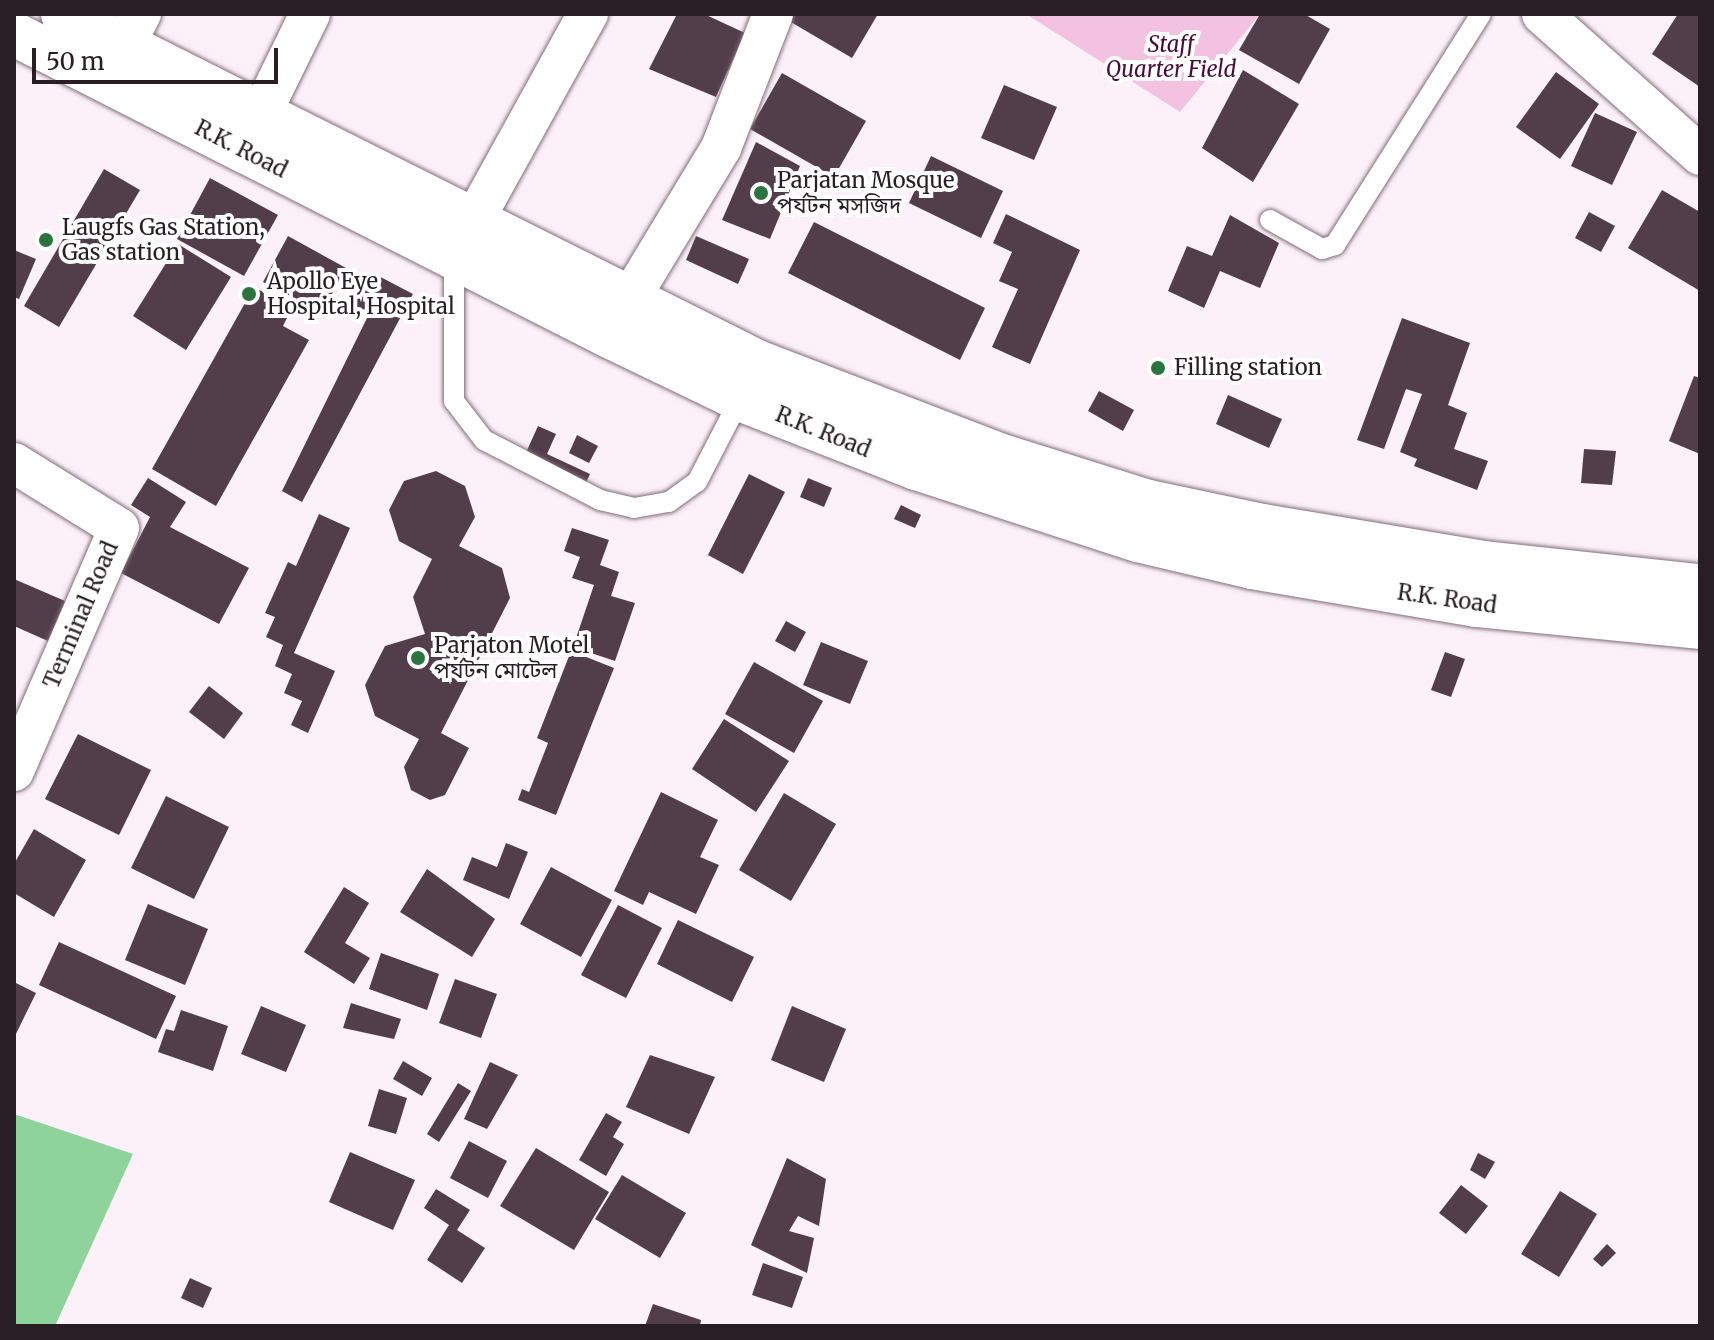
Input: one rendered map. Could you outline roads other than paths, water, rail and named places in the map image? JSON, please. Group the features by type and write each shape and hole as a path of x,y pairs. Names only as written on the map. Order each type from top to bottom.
{"highway":[{"name":"R.K. Road","path":"63,14 133,29 261,114 464,240 740,399 990,494 1138,540 1252,567 1477,605 1700,627"},
{"name":"R.K. Road","path":"14,34 464,240 629,300 757,362 930,430 1149,502 1483,563 1700,586"}],"street":[{"path":"261,114 310,14"},
{"path":"464,240 588,14"},
{"path":"629,300 721,148 773,14"},
{"path":"1542,14 1700,155"},
{"name":"Terminal Road","path":"14,463 119,528 14,771"}],"lane":[{"path":"1270,220 1322,249 1335,245 1481,14"},
{"path":"464,240 454,401 484,440 600,500 634,508 669,502 697,482 740,399"}],"place":[{"name":"Parjatan Mosque পর্যটন মসজিদ","path":"761,193"},
{"name":"Laugfs Gas Station, Gas station","path":"46,240"},
{"name":"Apollo Eye Hospital, Hospital","path":"249,294"},
{"name":"Filling station","path":"1158,368"},
{"name":"Parjaton Motel পর্যটন মোটেল","path":"418,658"}],"park label":[{"name":"Staff Quarter Field","path":"1171,56"}]}
